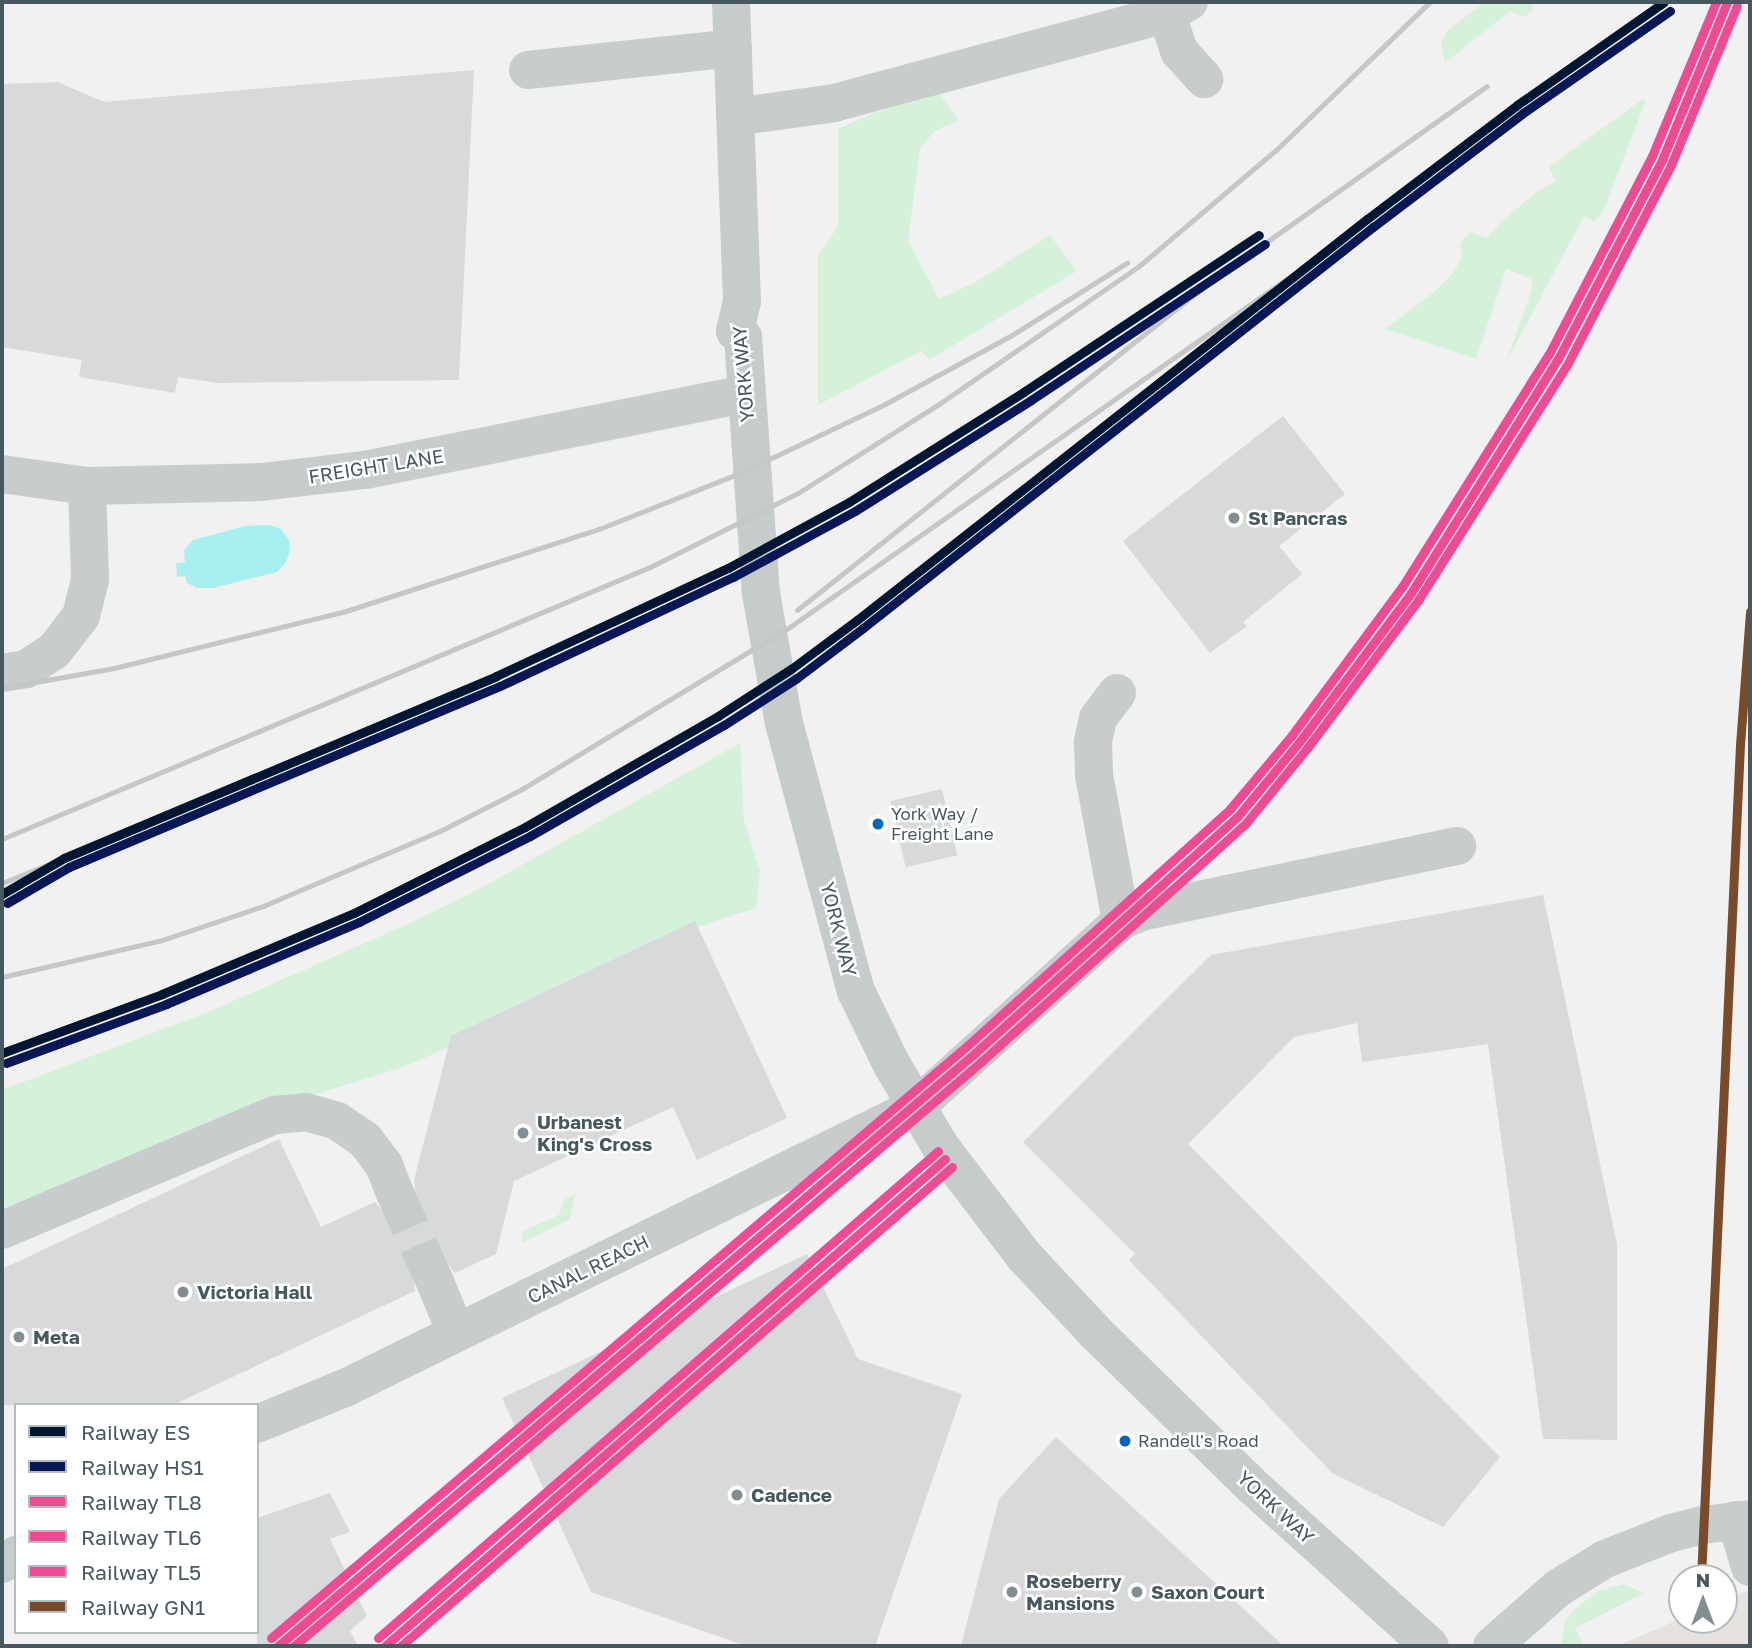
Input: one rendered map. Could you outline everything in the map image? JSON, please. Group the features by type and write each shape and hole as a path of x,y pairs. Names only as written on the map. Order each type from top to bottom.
{"main road":[{"name":"YORK WAY","path":"731,2 742,301 735,331 743,337 761,593 784,723 854,986 916,1107 998,1226 1095,1332 1291,1521 1430,1646"}],"street":[{"path":"735,117 834,103 1178,8 1179,51 1204,79"},
{"path":"528,70 733,48"},
{"name":"FREIGHT LANE","path":"2,474 87,486 261,482 365,470 745,394"},
{"path":"2,673 26,669 54,651 81,616 90,579 87,486"},
{"path":"1117,693 1098,718 1093,742 1094,775 1121,921 1141,912 1457,846"},
{"name":"CANAL REACH","path":"259,1423 347,1387 916,1107 1121,921"},
{"path":"2,1230 274,1115 306,1112 337,1121 365,1140 383,1166 395,1193"},
{"path":"435,1282 456,1333"},
{"path":"1492,1646 1558,1588 1605,1559 1671,1533 1743,1520 1750,1567"}],"shaded area":[{"path":"1750,1590 1750,1646 1617,1646 1668,1624 1668,1634 1738,1634 1738,1595"}],"green space":[{"path":"1485,2 1532,2 1533,10 1524,17 1510,11 1445,63 1441,43 1448,30"},
{"path":"940,94 959,120 935,131 920,148 908,241 939,299 974,283 1050,235 1077,271 929,360 921,351 818,405 818,256 838,226 838,129 874,113"},
{"path":"1644,98 1645,102 1604,210 1594,222 1584,216 1506,363 1533,286 1531,278 1506,269 1476,359 1385,329 1434,292 1453,273 1462,257 1460,244 1470,232 1487,238 1535,193 1556,181 1549,167"},
{"path":"740,743 744,820 760,872 756,908 673,935 567,996 403,1067 304,1098 2,1208 2,1090 213,1010 410,923 470,894"},
{"path":"576,1194 569,1220 521,1243 523,1231 559,1215 564,1200"},
{"path":"1624,1584 1644,1593 1575,1628 1584,1646 1561,1646 1565,1622 1574,1610 1598,1591"}],"water":[{"path":"269,525 281,529 289,540 290,552 285,564 277,572 213,588 197,588 187,583 185,576 177,577 176,563 185,562 184,550 193,540 245,526"}],"building":[{"path":"474,70 459,380 218,383 178,377 175,393 79,377 82,360 2,347 2,84 58,82 104,102"},
{"name":"St Pancras","path":"1283,416 1345,494 1279,546 1302,574 1243,622 1247,626 1210,653 1123,541"},
{"path":"942,789 957,855 906,867 890,801"},
{"path":"1543,895 1617,1244 1617,1440 1543,1439 1488,1044 1362,1062 1357,1023 1294,1037 1188,1144 1500,1457 1443,1527 1332,1473 1129,1260 1135,1254 1023,1142 1211,955"},
{"path":"695,921 787,1118 697,1160 673,1107 514,1181 496,1254 455,1273 448,1264 439,1260 426,1262 417,1269 413,1278 415,1291 177,1403 2,1405 2,1269 279,1139 321,1227 375,1202 382,1210 391,1214 404,1213 412,1207 416,1197 414,1180 451,1036"},
{"name":"Cadence","path":"807,1254 858,1359 962,1394 875,1646 746,1646 591,1592 502,1398"},
{"name":"Saxon Court","path":"1056,1437 1284,1646 961,1646 999,1499"},
{"path":"330,1493 350,1532 330,1539 367,1616 350,1631 358,1646 257,1646 259,1517"}],"tunnel":[{"path":"395,1193 435,1282"}],"railway":[{"path":"2,839 650,567 798,493 939,404 1139,266 1276,150 1430,2"},
{"path":"797,610 1210,282 1487,86"},
{"path":"2,977 162,940 263,906 440,831 522,789 791,626 1295,273 1367,219"},
{"path":"2,688 114,668 346,611 599,529 742,472 885,404 1012,335 1127,263"},
{"path":"2,883 64,858"}],"rail line":[{"name":"ES","path":"2,1053 162,994 354,913 525,827 718,716 791,669 857,620 1367,219 1517,105 1664,2"},
{"name":"TL5","path":"271,1638 968,1045 1230,809 1292,735 1402,587 1549,354 1652,156 1716,2"},
{"name":"TL8","path":"278,1646 975,1053 1238,816 1300,741 1411,593 1558,359 1662,160 1727,2"},
{"name":"TL6","path":"294,1646 982,1061 1246,823 1308,747 1419,599 1567,365 1671,165 1737,6"},
{"name":"HS1","path":"6,1063 166,1004 359,922 530,836 724,725 797,678 863,628 1373,227 1523,113 1670,11"},
{"name":"ES","path":"2,894 64,858 496,676 728,568 849,502 1025,391 1259,235"},
{"name":"HS1","path":"7,903 69,867 500,686 733,577 855,511 1031,400 1265,244"},
{"name":"GN1","path":"1702,1564 1740,745 1750,611"},
{"name":"TL5","path":"378,1638 938,1151"},
{"name":"TL8","path":"385,1646 945,1159"},
{"name":"TL6","path":"401,1646 952,1167"}],"place":[{"name":"St Pancras","path":"1234,518"},
{"name":"York Way / Freight Lane","path":"878,824"},
{"name":"Urbanest King's Cross","path":"523,1133"},
{"name":"Victoria Hall","path":"183,1292"},
{"name":"Meta","path":"19,1337"},
{"name":"Randell's Road","path":"1125,1441"},
{"name":"Cadence","path":"737,1495"},
{"name":"Roseberry Mansions","path":"1012,1592"},
{"name":"Saxon Court","path":"1137,1592"}]}
